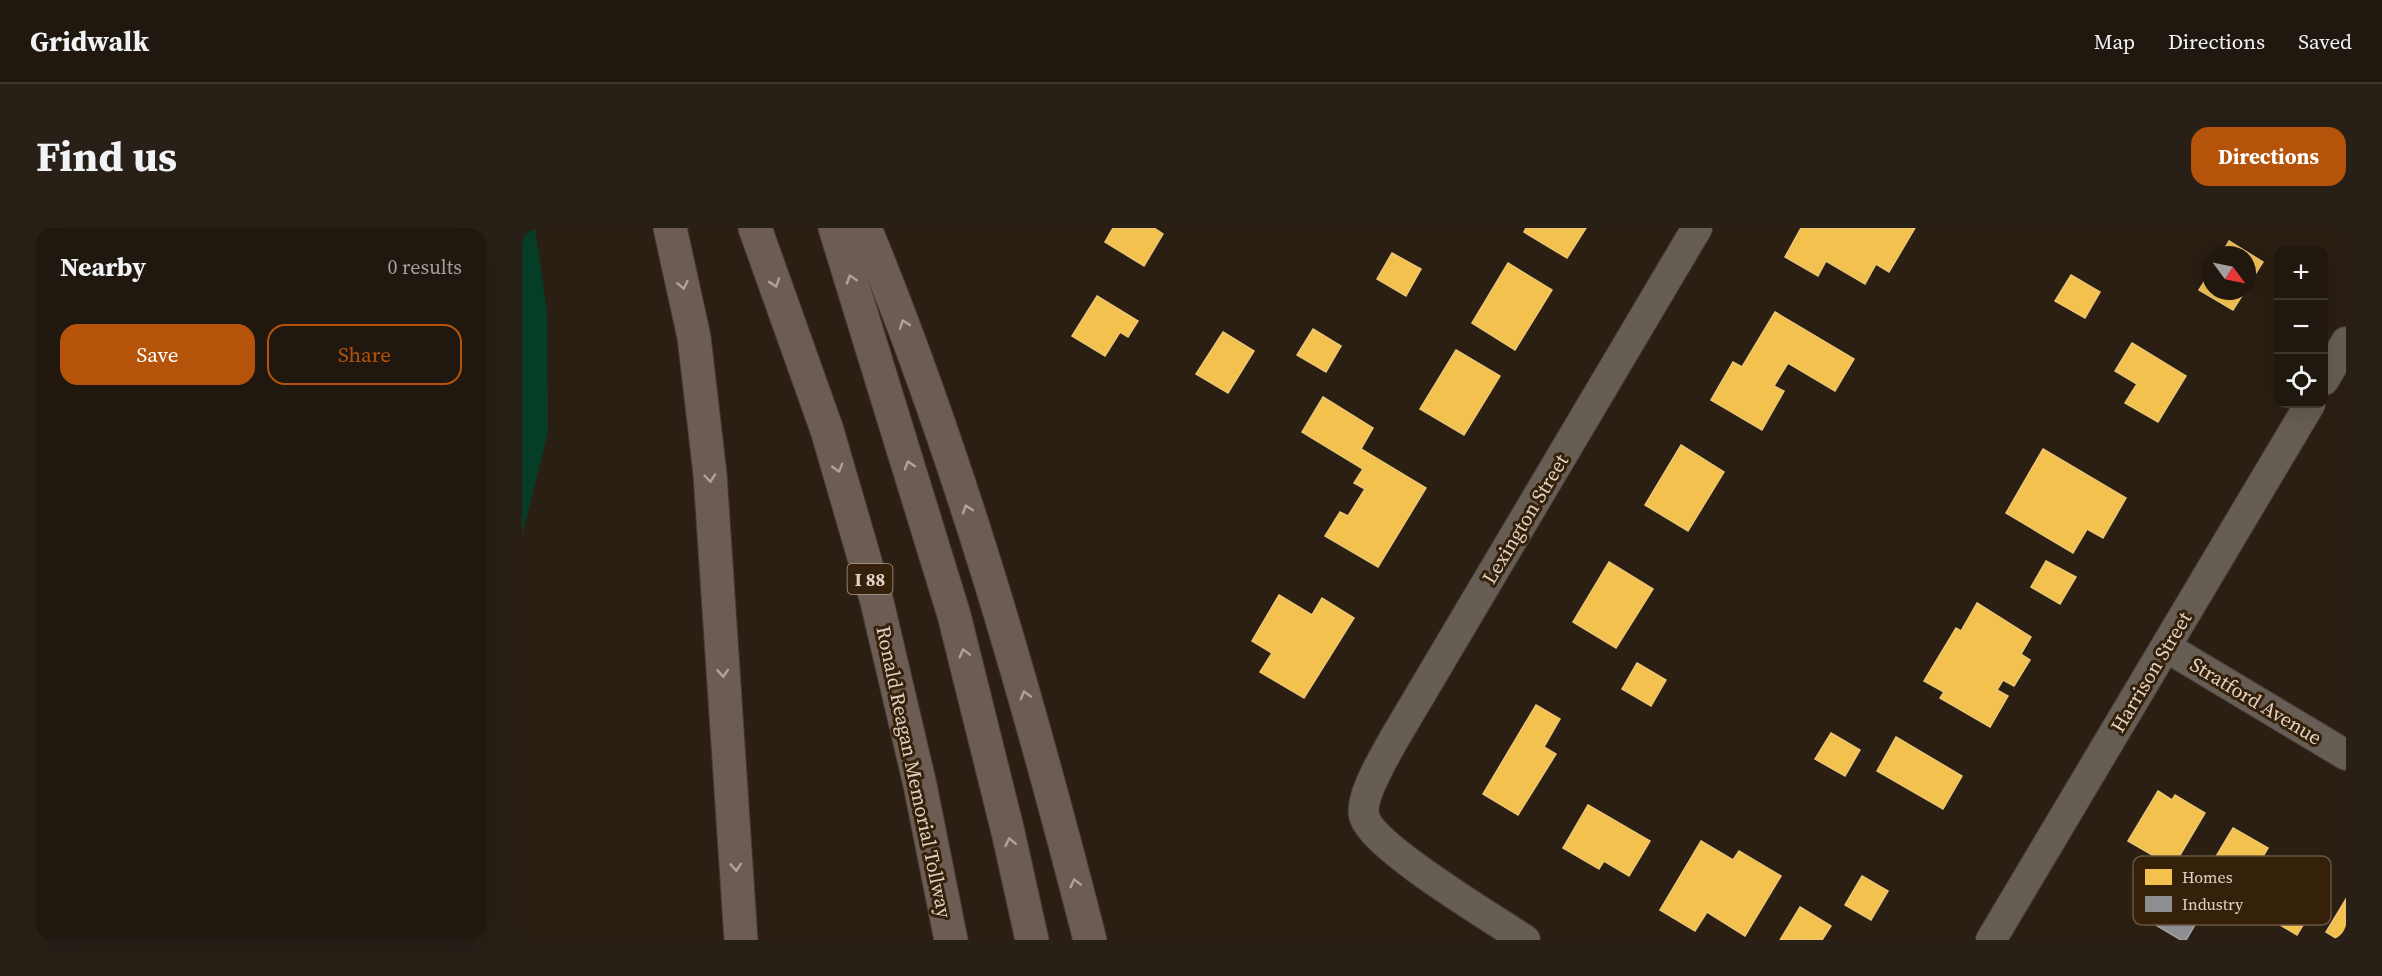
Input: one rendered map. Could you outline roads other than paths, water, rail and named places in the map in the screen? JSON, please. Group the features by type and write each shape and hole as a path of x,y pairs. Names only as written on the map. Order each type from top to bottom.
{"highway":[{"path":"670,228 694,337 710,474 741,940"},
{"name":"Ronald Reagan Memorial Tollway","path":"755,228 827,430 877,602 920,785 951,940"},
{"path":"835,228 954,615 1008,832 1032,940"},
{"path":"865,228 899,310 941,428 1003,618 1053,798 1089,940"}],"street":[{"name":"Lexington Street","path":"1525,940 1393,852 1373,834 1363,815 1366,799 1394,740 1697,228"},
{"path":"2328,373 2346,342"},
{"name":"Harrison Street","path":"1991,940 2308,408"},
{"name":"Stratford Avenue","path":"2166,647 2346,755"}]}
